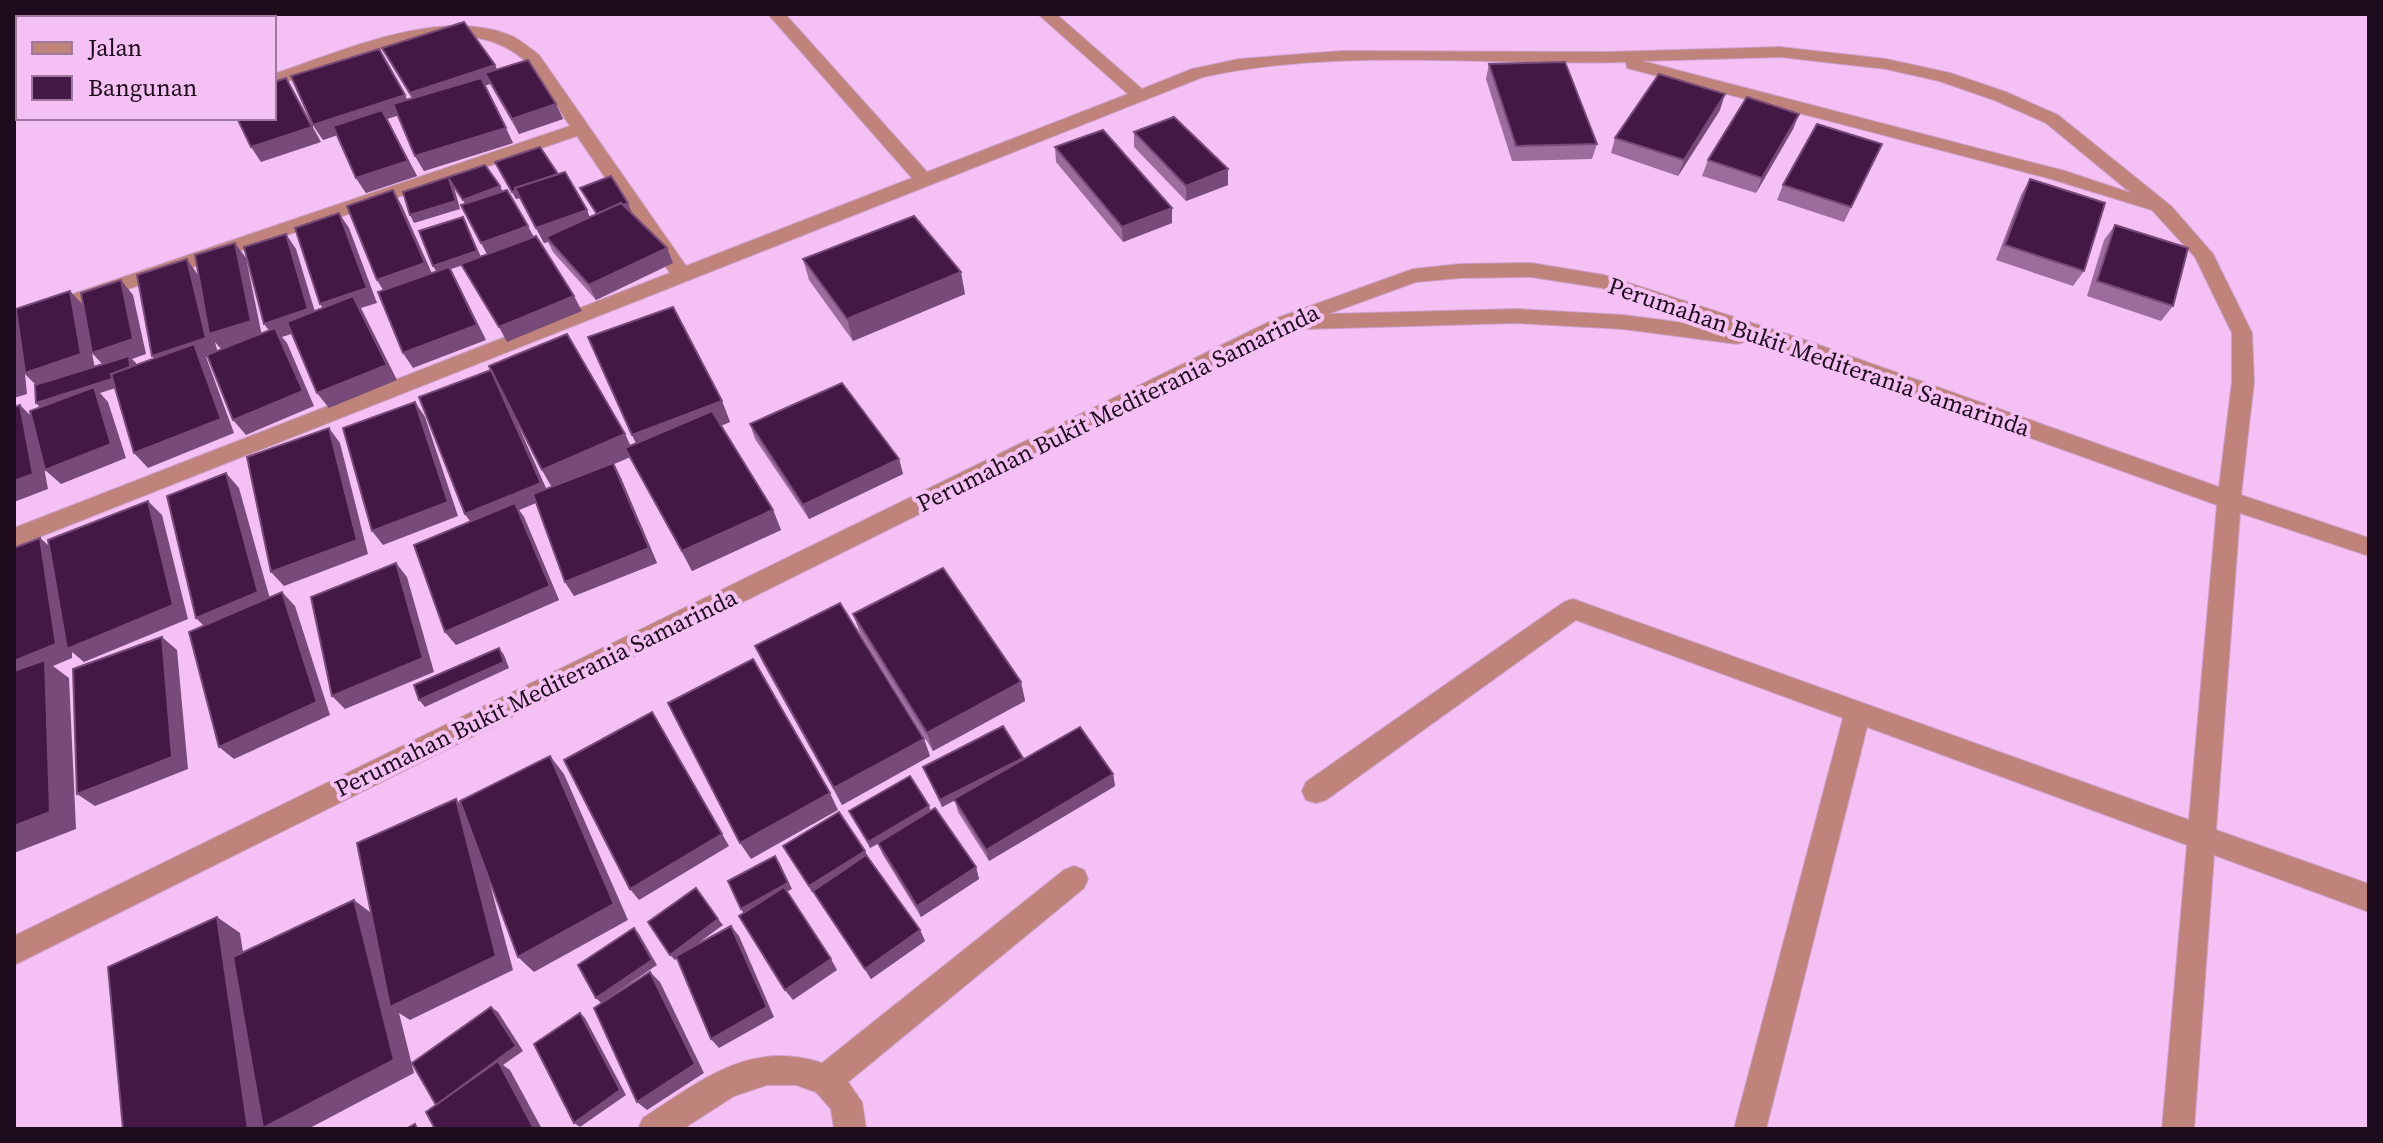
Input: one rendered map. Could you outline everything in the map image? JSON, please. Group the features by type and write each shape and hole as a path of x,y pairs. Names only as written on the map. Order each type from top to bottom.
{"street":[{"path":"776,14 925,181"},
{"path":"1046,14 1140,96"},
{"path":"276,79 404,38 441,32 478,33 507,40 533,59 682,275"},
{"path":"14,538 1198,73 1239,64 1342,56 1608,57 1780,52 1886,64 1944,77 2000,96 2052,119 2164,210 2203,254 2242,333 2243,382 2229,500 2178,1129"},
{"path":"1608,57 2058,175 2164,210"},
{"path":"14,321 580,129"},
{"name":"Perumahan Bukit Mediterania Samarinda","path":"14,951 1284,323 1413,276 1460,271 1531,270 1604,282 1795,344 2369,547"},
{"path":"1284,323 1517,316 1623,322 1795,344"},
{"path":"1316,791 1573,609 2369,898"},
{"path":"1750,1129 1858,710"},
{"path":"826,1080 1074,879"},
{"path":"654,1129 726,1083 767,1070 796,1070 826,1080 846,1102 850,1129"}],"building":[{"path":"464,22 495,65 410,93 382,48"},
{"path":"379,49 405,95 313,125 291,76"},
{"path":"528,60 556,104 512,119 485,73"},
{"path":"1565,62 1597,144 1516,146 1489,64"},
{"path":"1659,74 1725,94 1684,160 1615,138"},
{"path":"286,78 312,127 251,147 238,120 276,120 276,81"},
{"path":"481,78 506,128 415,156 393,104"},
{"path":"1747,97 1799,114 1762,178 1708,160"},
{"path":"382,110 408,161 356,178 333,126"},
{"path":"1174,117 1228,169 1186,186 1134,132"},
{"path":"1817,124 1882,144 1851,207 1783,185"},
{"path":"1103,130 1172,208 1122,227 1055,147"},
{"path":"540,147 558,174 515,188 512,192 495,162"},
{"path":"485,165 500,186 463,200 449,179 456,201 410,215 403,192"},
{"path":"565,172 587,210 536,228 515,188"},
{"path":"611,176 628,203 597,214 580,188"},
{"path":"2030,179 2105,203 2084,271 2005,245"},
{"path":"393,190 425,263 377,280 347,206"},
{"path":"507,190 528,226 481,243 461,205"},
{"path":"621,203 667,248 589,285 546,237"},
{"path":"339,213 367,288 320,304 295,228"},
{"path":"914,216 961,272 847,319 803,259"},
{"path":"463,217 477,251 433,266 419,231"},
{"path":"2115,225 2188,248 2173,306 2097,281"},
{"path":"286,234 308,309 264,324 244,247"},
{"path":"536,236 574,296 499,327 461,264"},
{"path":"235,243 251,321 209,334 195,255"},
{"path":"187,259 206,338 152,356 137,275"},
{"path":"449,267 477,325 403,353 378,292"},
{"path":"121,280 133,339 92,353 81,293"},
{"path":"70,291 81,354 25,373 16,309"},
{"path":"353,296 387,365 317,393 287,322"},
{"path":"673,307 722,401 632,435 588,337"},
{"path":"275,328 303,391 233,420 207,355"},
{"path":"567,334 625,434 542,470 489,366"},
{"path":"194,344 221,419 134,453 111,374"},
{"path":"129,356 130,367 111,374 112,379 36,403 35,385"},
{"path":"491,370 541,483 465,514 419,397"},
{"path":"842,383 899,459 803,505 750,424"},
{"path":"94,387 111,444 45,470 30,411"},
{"path":"415,402 448,502 372,531 343,428"},
{"path":"20,405 33,474 14,481 14,407"},
{"path":"712,411 773,510 682,551 625,448"},
{"path":"329,428 357,540 271,572 247,457"},
{"path":"613,463 649,548 565,582 533,494"},
{"path":"226,473 258,592 196,618 167,496"},
{"path":"148,501 173,605 67,649 48,540"},
{"path":"515,503 550,586 445,632 414,545"},
{"path":"40,538 56,644 14,661 14,548"},
{"path":"396,563 423,658 332,696 311,597"},
{"path":"943,568 1021,682 927,733 853,614"},
{"path":"282,592 317,702 219,747 189,632"},
{"path":"840,603 924,739 834,788 755,646"},
{"path":"162,637 172,757 77,794 73,669"},
{"path":"499,648 504,662 419,700 414,685"},
{"path":"753,659 830,793 740,843 668,703"},
{"path":"45,660 50,812 14,826 14,671"},
{"path":"652,712 722,834 630,889 564,760"},
{"path":"1003,726 1023,758 940,800 923,767"},
{"path":"1080,727 1113,774 986,850 954,799"},
{"path":"550,756 614,904 518,957 460,801"},
{"path":"910,776 929,806 868,842 849,811"},
{"path":"456,799 496,956 390,1007 357,843"},
{"path":"935,808 976,867 917,906 878,843"},
{"path":"839,812 865,851 809,886 783,846"},
{"path":"866,855 920,930 865,969 813,891"},
{"path":"775,856 788,883 741,909 728,881"},
{"path":"784,887 831,959 785,990 739,916"},
{"path":"696,888 718,919 670,955 648,922"},
{"path":"354,900 394,1060 263,1128 233,957"},
{"path":"217,917 248,1129 123,1129 108,967"},
{"path":"731,926 767,1007 711,1039 676,956"},
{"path":"634,928 652,960 596,998 578,965"},
{"path":"650,972 695,1064 637,1102 594,1008"},
{"path":"491,1007 516,1046 436,1105 412,1063"},
{"path":"580,1013 620,1090 574,1123 534,1044"},
{"path":"498,1061 534,1129 435,1129 426,1112"}]}
